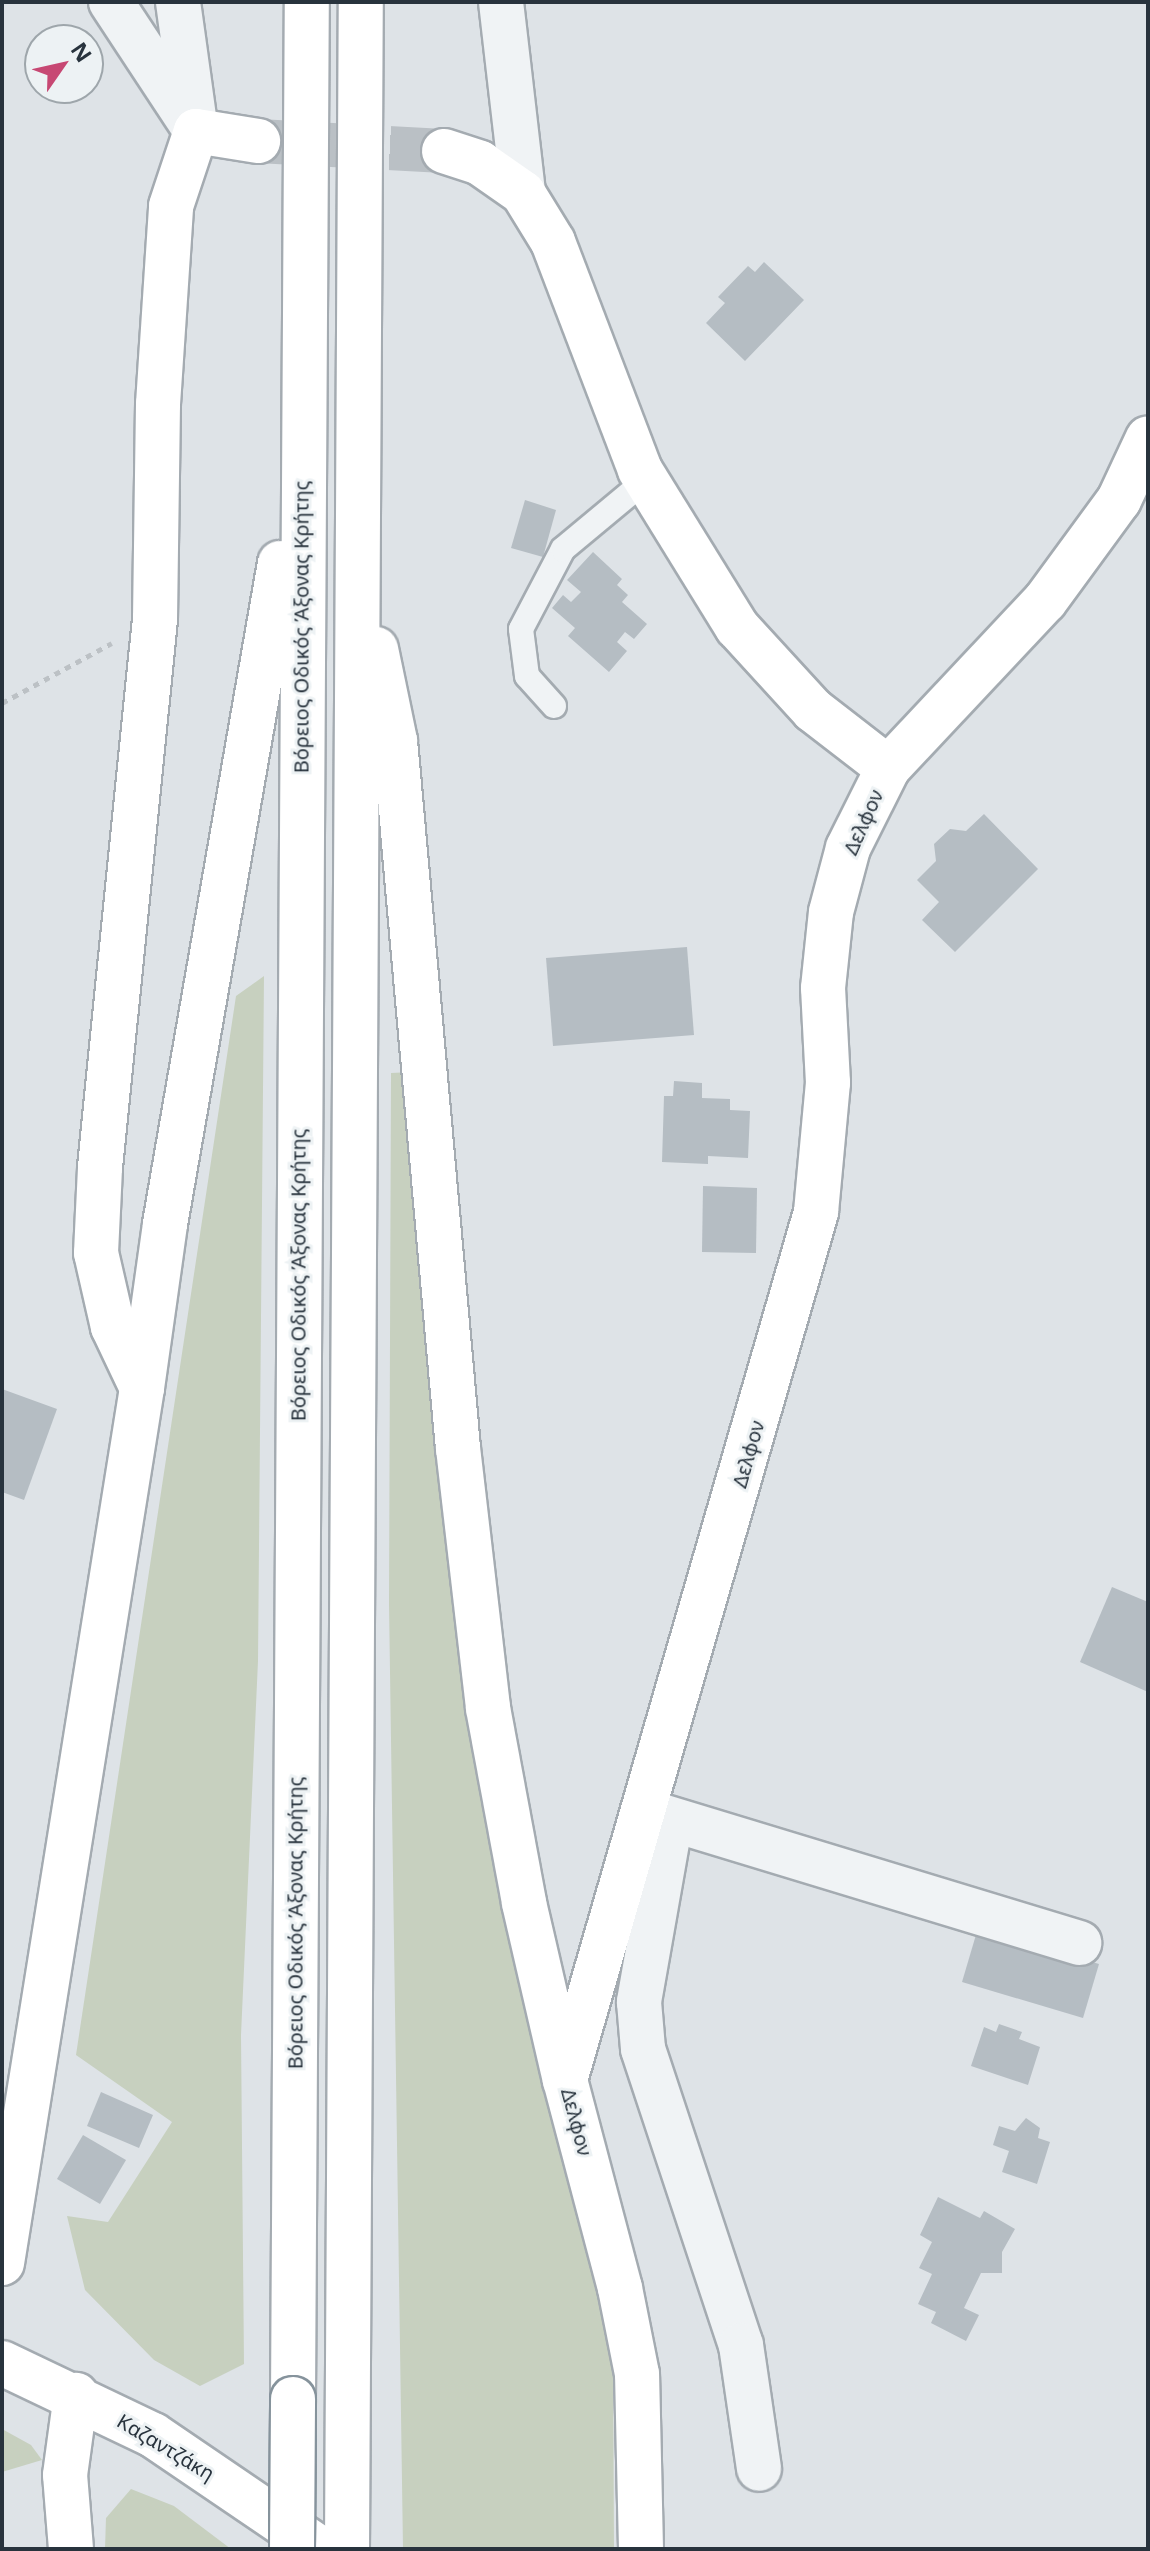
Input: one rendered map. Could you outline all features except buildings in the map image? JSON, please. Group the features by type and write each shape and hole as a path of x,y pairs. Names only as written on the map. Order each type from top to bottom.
{"main road":[{"name":"Βόρειος Οδικός Άξονας Κρήτης","path":"292,2549 302,439 307,2"},
{"path":"347,2549 361,2"},
{"path":"142,1388 113,1327 96,1253 100,1167 155,619 158,404 171,206 196,131 258,141"},
{"path":"444,151 480,163 523,193 553,242 646,480 737,627 813,710 888,768"},
{"name":"Δελφον","path":"641,2549 637,2374 620,2288 565,2080 658,1815 816,1212 828,1083 823,988 831,912 848,848 888,768 1045,601 1119,500 1148,438"},
{"path":"2,2263 142,1388 165,1224 302,439"},
{"path":"358,561 395,741 458,1448 488,1708 524,1903 565,2080"},
{"name":"Καζαντζάκη","path":"2,2363 76,2395 153,2435 321,2549"},
{"path":"71,2549 65,2475 76,2395"}],"street":[{"path":"111,2 196,131"},
{"path":"178,2 196,131"},
{"path":"501,2 523,193"},
{"path":"759,2469 741,2345 643,2049 639,2002 658,1815 1079,1943"}],"lane":[{"path":"554,706 527,676 521,629 563,549 646,480"}],"path":[{"path":"2,703 155,619"}],"green space":[{"path":"264,976 258,1661 241,2035 244,2364 200,2386 154,2360 85,2290 67,2216 108,2222 172,2122 76,2055 236,996"},
{"path":"412,1072 418,1209 613,2348 614,2549 403,2549 389,1604 391,1073"},
{"path":"2,2429 31,2445 42,2460 2,2472"},
{"path":"131,2489 174,2506 231,2549 105,2549 106,2518"}],"tunnel":[{"path":"258,141 444,151"}]}
